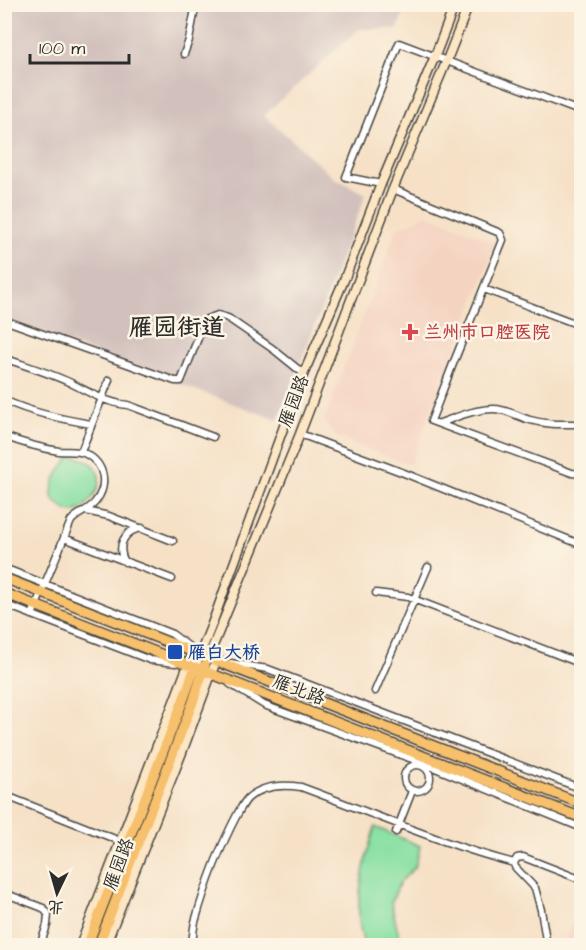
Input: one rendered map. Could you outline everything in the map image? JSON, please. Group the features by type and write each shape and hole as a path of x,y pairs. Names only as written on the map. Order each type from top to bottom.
{"main road":[{"name":"雁园路","path":"105,945 181,755 204,656 304,374 455,4"},
{"name":"雁园路","path":"98,945 193,702 204,656 300,434 393,189 469,4"},
{"path":"381,184 393,189"},
{"name":"雁北路","path":"4,578 43,588 204,656 582,804"},
{"name":"雁北路","path":"4,593 200,669 424,762 582,818"},
{"name":"雁园路","path":"87,945 184,698 200,669"},
{"name":"雁园路","path":"80,945 120,841 200,669"}],"street":[{"path":"184,54 196,4"},
{"path":"381,184 345,177 399,43 582,112"},
{"path":"393,189 500,233 503,240 431,420 572,473 582,474"},
{"path":"484,289 582,326"},
{"path":"4,320 175,381 182,381 204,323 212,316 223,316 273,349 304,374"},
{"path":"4,358 70,383 101,399 119,405 128,405 213,437"},
{"path":"4,366 12,361"},
{"path":"81,452 109,380"},
{"path":"4,400 19,407 62,419 92,424"},
{"path":"439,423 462,415 497,409 547,424 582,424"},
{"path":"300,434 404,473 582,545"},
{"path":"4,436 46,449 81,452 94,459 104,477 96,502 86,511 74,517 32,615"},
{"path":"86,511 109,516 173,541"},
{"path":"126,562 121,550 124,537 135,529 142,528"},
{"path":"64,538 172,579"},
{"path":"375,691 428,567"},
{"path":"4,568 43,588"},
{"path":"376,593 414,599 582,664"},
{"path":"4,604 150,660 200,669"},
{"path":"204,656 268,669 582,789"},
{"path":"432,745 424,762 429,773 429,783 422,791 412,791 404,783 404,773 412,766 424,762 582,828"},
{"path":"192,945 194,925 233,823 246,800 259,790 277,785 301,787 468,849 514,863 515,867 535,888 547,945"},
{"path":"396,832 412,791"},
{"path":"4,795 120,841"},
{"path":"514,863 517,858 523,858 582,880"},
{"path":"4,893 43,908 48,914 40,945"}],"shaded area":[{"path":"4,5 406,5 398,29 359,29 264,115 334,178 366,194 278,420 5,320"},
{"name":"兰州市口腔医院","path":"427,214 497,243 410,465 337,437 323,422 397,229"},
{"path":"577,910 581,912 581,945 564,945"}],"green space":[{"path":"72,456 91,463 99,475 99,482 90,501 79,510 71,512 55,502 52,494 59,472"},
{"path":"375,827 420,846 415,867 400,882 391,903 401,945 364,945 359,921 361,884"}],"place":[{"name":"兰州市口腔医院","path":"410,332"},
{"name":"雁白大桥","path":"175,652"}],"district":[{"name":"雁园街道","path":"177,328"}]}
